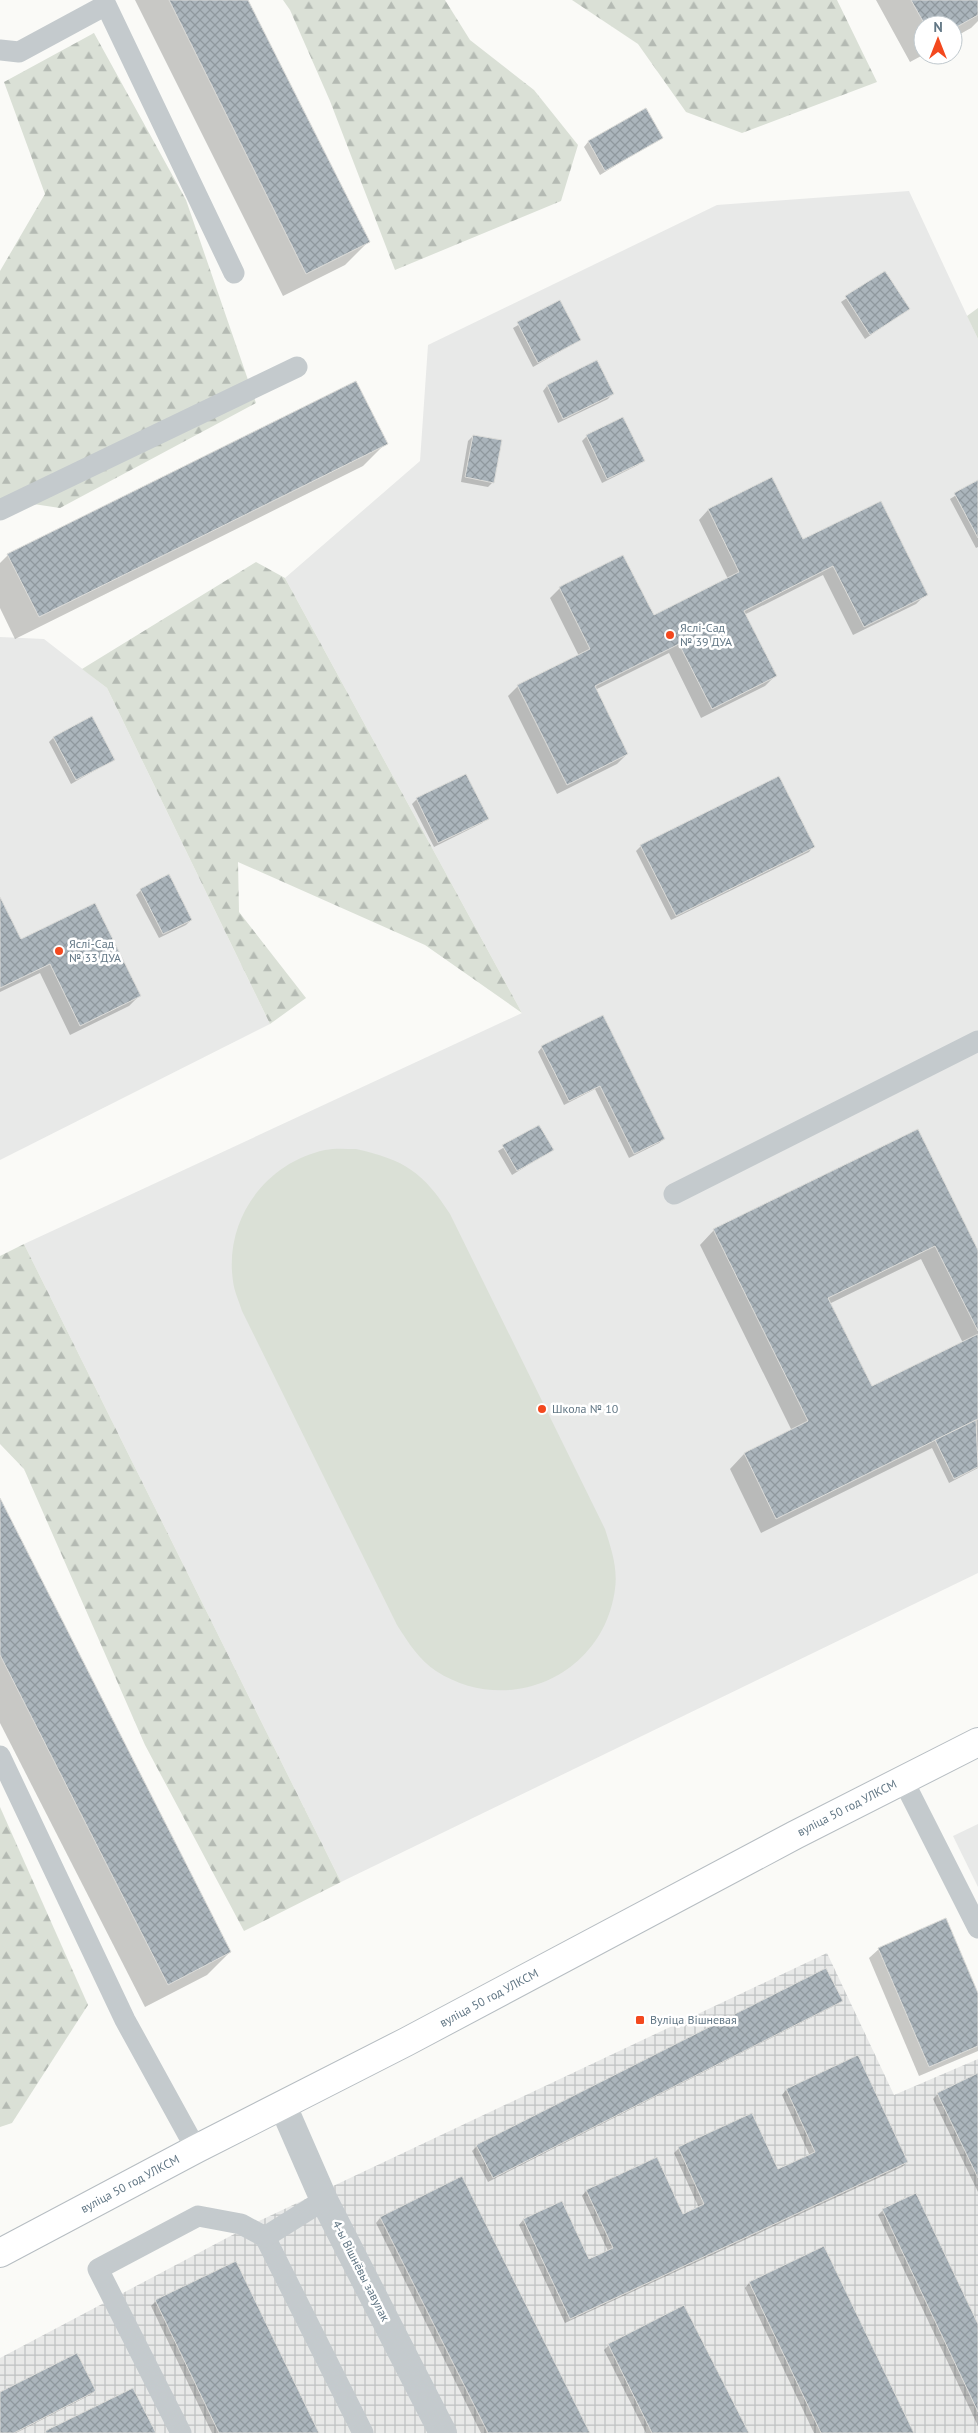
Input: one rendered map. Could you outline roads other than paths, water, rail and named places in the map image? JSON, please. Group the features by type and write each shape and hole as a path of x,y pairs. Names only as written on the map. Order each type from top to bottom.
{"main road":[{"name":"вуліца 50 год УЛКСМ","path":"0,2253 196,2149 283,2106 794,1835 978,1742"}],"street":[{"name":"4-ы Вішнёвы завулак","path":"283,2106 324,2200 443,2433"}],"lane":[{"path":"0,50 19,52 106,5 234,273"},
{"path":"0,510 297,367"},
{"path":"674,1194 978,1041"},
{"path":"0,1756 126,2020 196,2149"},
{"path":"904,1780 978,1928"},
{"path":"264,2237 324,2200"},
{"path":"181,2433 98,2269 198,2216 241,2224 264,2237 362,2433"}],"place":[{"name":"Яслі-Сад № 39 ДУА","path":"670,635"},
{"name":"Яслі-Сад № 33 ДУА","path":"59,951"},
{"name":"Школа № 10","path":"542,1409"},
{"name":"Вуліца Вішневая","path":"640,2020"}]}
